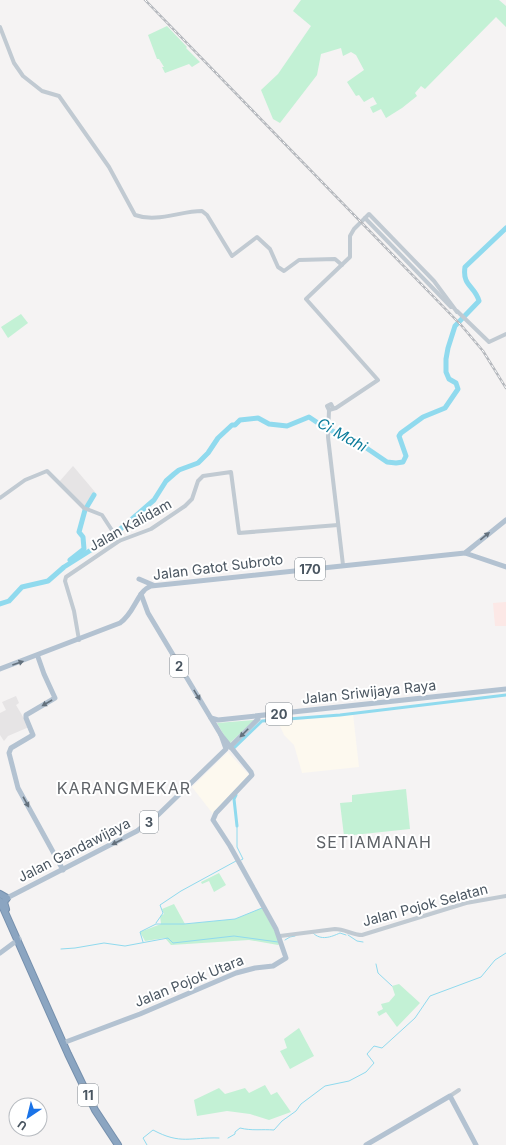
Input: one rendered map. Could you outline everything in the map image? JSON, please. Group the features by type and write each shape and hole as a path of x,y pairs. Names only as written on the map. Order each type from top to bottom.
{"highway":[{"path":"0,894 7,898"},
{"name":"11","path":"7,898 4,902 4,906 18,940"},
{"name":"11","path":"0,901 27,958 63,1043 95,1110 118,1145"}],"main road":[{"path":"506,520 465,553 506,567"},
{"path":"471,547 470,550 472,555"},
{"name":"Jalan Gatot Subroto","path":"0,669 70,645 98,634 120,623 135,609 144,589 156,585 465,553"},
{"name":"170","path":"139,579 156,585"},
{"name":"2","path":"142,596 148,614 221,735"},
{"path":"135,609 148,614"},
{"path":"37,657 54,698 26,715 33,735 11,748 9,753 18,788 63,870"},
{"name":"Jalan Sriwijaya Raya","path":"395,704 506,690"},
{"name":"Jalan Sriwijaya Raya","path":"217,729 222,722 506,693"},
{"name":"Jalan Sriwijaya Raya","path":"211,718 218,720 338,710"},
{"path":"230,747 258,719"},
{"path":"221,735 252,774 250,779 213,818 280,936"},
{"name":"Jalan Gandawijaya","path":"7,898 132,834 151,820 225,751 226,745 221,735"},
{"name":"Jalan Pojok Utara","path":"63,1043 190,994 236,973 255,968 273,966 286,958 280,936"},
{"path":"0,953 18,940"},
{"path":"366,1145 450,1096 476,1145"}],"street":[{"path":"0,27 14,63 22,74 42,91 59,96 109,167 134,214 141,217 154,217 194,211 205,212 232,256 256,237 270,249 278,267 284,271 299,260 336,259 342,265"},
{"path":"343,565 328,433 331,409 336,408 378,380 306,300 315,288 342,265 351,255 350,236 369,214 385,228 434,280 459,313"},
{"path":"365,218 450,306 489,342 506,334"},
{"path":"0,498 25,480 47,471 87,509 102,515 119,541"},
{"name":"Jalan Kalidam","path":"78,641 66,578 119,541 151,529 185,506 192,499 198,482 203,476 231,472 240,533 338,525"},
{"name":"Jalan Pojok Selatan","path":"280,936 335,928 344,929 354,934 362,935 466,903 506,896"},
{"path":"450,1096 460,1090"}],"shaded area":[{"path":"73,466 95,492 86,508 59,482"},
{"path":"506,602 506,626 495,626 493,603"},
{"path":"16,696 19,703 16,705 29,727 8,736 4,741 0,735 0,713 6,710 2,702"},
{"path":"353,714 359,767 302,773 294,745 284,735 278,722"},
{"path":"228,752 250,776 213,814 192,787"}],"green space":[{"path":"301,0 499,0 506,6 506,27 496,17 425,89 421,86 415,93 417,96 386,118 381,109 373,113 370,107 377,104 373,97 364,102 359,95 356,96 347,82 364,70 356,55 351,52 343,56 341,48 321,54 317,75 280,123 273,119 261,90 278,74 311,26 293,11"},
{"path":"167,26 200,62 192,67 189,64 165,73 162,67 164,67 159,59 157,59 148,35"},
{"path":"21,314 28,323 8,338 1,327"},
{"path":"254,720 229,744 217,723"},
{"path":"406,789 410,829 344,836 340,803 352,802 352,795"},
{"path":"219,873 226,885 214,892 209,881 202,884 201,882"},
{"path":"174,904 185,924 235,919 262,908 281,943 278,945 249,940 171,945 165,938 145,941 140,932 161,924 160,916 164,914 162,909"},
{"path":"399,984 420,1003 397,1027 386,1012 379,1016 377,1012 383,1009 381,1004 389,1002 395,995 392,986"},
{"path":"299,1028 314,1056 290,1069 280,1051 287,1048 284,1039"},
{"path":"265,1085 271,1095 277,1092 291,1112 269,1120 250,1114 227,1111 197,1116 194,1100 219,1088 225,1094 245,1088 249,1093"}],"waterway":[{"name":"Ci Mahi","path":"0,604 9,601 22,587 48,581 64,567 110,538 154,500 166,481 179,470 198,463 208,453 218,438 240,420 258,418 269,424 287,426 309,417 324,427 362,445 387,462 403,462 406,456 399,436 401,433 423,417 445,408 458,389 456,383 449,379 446,372 448,348 455,326 479,301 475,292 465,278 465,267 506,228"},
{"path":"70,560 84,549 83,537 79,532 85,510 94,495"},
{"path":"234,748 262,721 340,715 506,695"},
{"path":"236,795 234,799 237,826"},
{"path":"237,826 237,847 243,859 241,860"},
{"path":"156,923 163,913 160,905 181,891 236,861"},
{"path":"143,942 140,932 156,924 184,924 235,919 262,908"},
{"path":"313,933 323,938 340,933 346,935"},
{"path":"348,935 357,941 363,942"},
{"path":"61,949 104,943 125,946 168,938 173,943 234,936 278,942"},
{"path":"285,940 295,936"},
{"path":"228,1138 235,1134 235,1132 240,1128 253,1130 274,1130 282,1121 296,1111 301,1104 325,1086 349,1081 366,1072 374,1063 367,1054 374,1046 382,1048 415,1018 430,996 481,977 495,960 506,953"},
{"path":"376,964 378,973 392,986"},
{"path":"147,1145 143,1138 153,1130 163,1135 179,1139 219,1138"}],"railway":[{"path":"145,0 461,325 483,351 506,388"}],"district":[{"name":"KARANGMEKAR","path":"124,788"},
{"name":"SETIAMANAH","path":"374,842"}]}
